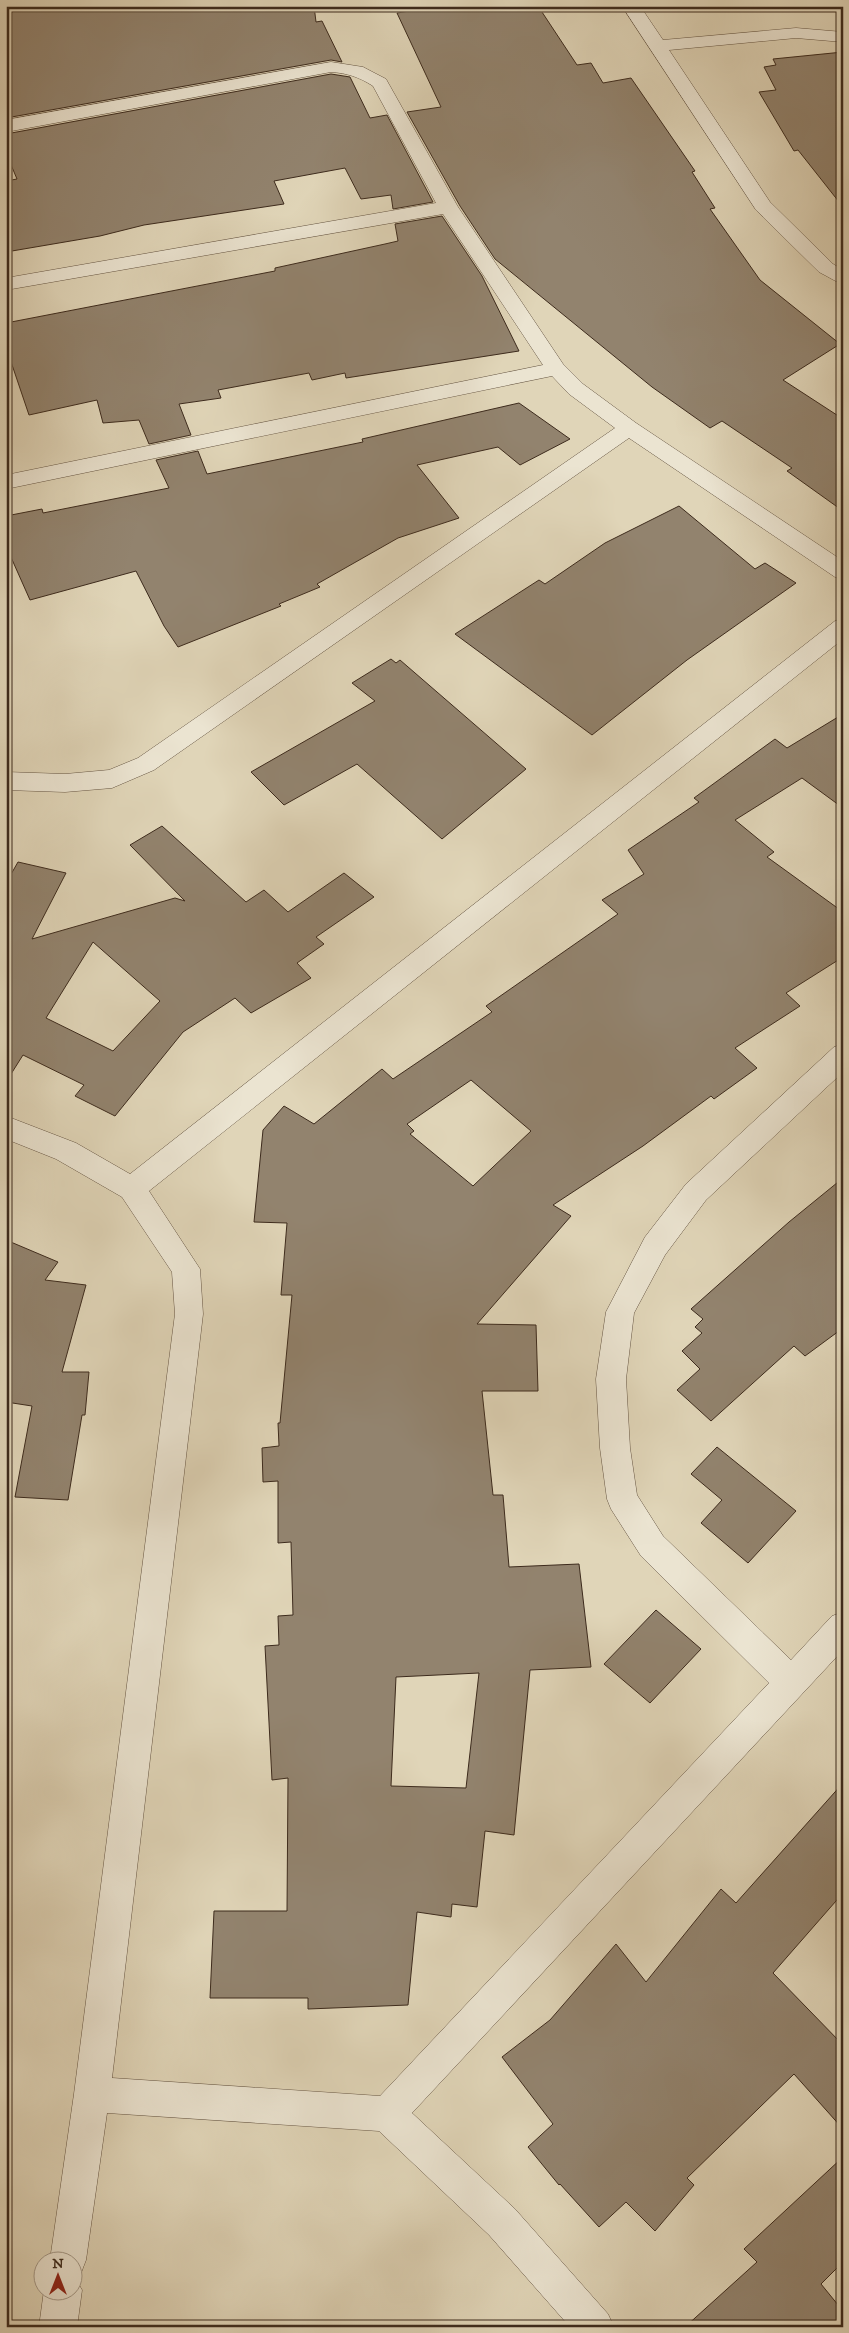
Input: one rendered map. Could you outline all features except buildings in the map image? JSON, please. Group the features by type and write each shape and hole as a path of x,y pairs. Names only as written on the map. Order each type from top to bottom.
{"street":[{"path":"631,6 763,206 826,268 843,279"},
{"path":"658,46 796,33 843,37"},
{"path":"6,126 318,69 349,67 367,74 380,83 448,207 556,369 576,389 629,428 843,572"},
{"path":"6,284 448,207"},
{"path":"6,482 556,369"},
{"path":"6,781 65,783 112,779 146,764 629,428"},
{"path":"132,1189 843,627"},
{"path":"790,1681 652,1546 622,1499 615,1448 611,1379 620,1312 655,1246 696,1192 843,1055"},
{"path":"6,1127 66,1151 132,1189 186,1269 189,1314 92,2094 69,2250"},
{"path":"387,2114 843,1626"},
{"path":"92,2094 387,2114 502,2222 595,2327"},
{"path":"58,2327 62,2300"}]}
